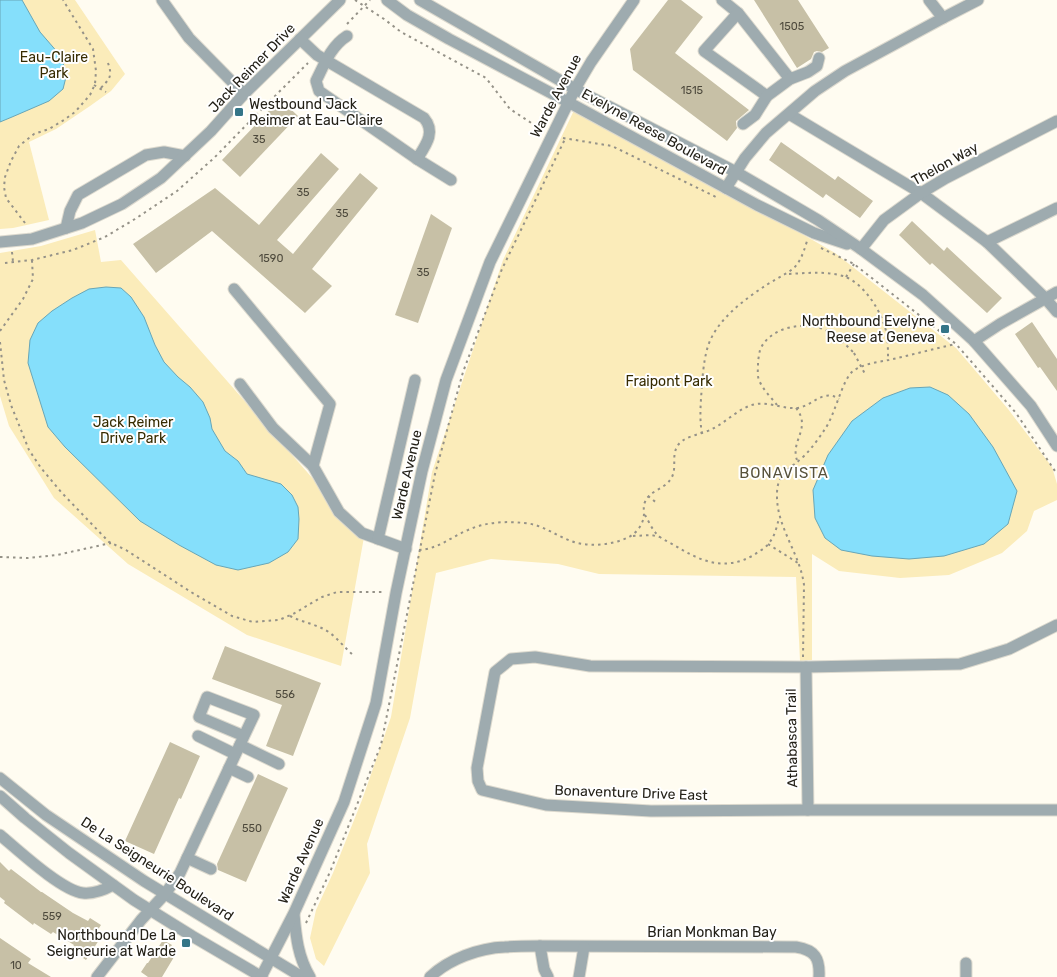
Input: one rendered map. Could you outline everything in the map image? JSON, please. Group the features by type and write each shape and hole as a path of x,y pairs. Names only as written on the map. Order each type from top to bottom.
{"street":[{"path":"162,0 189,38 244,94"},
{"name":"Jack Reimer Drive","path":"0,242 32,239 82,223 122,204 161,178 211,131 244,94 340,0"},
{"name":"Evelyne Reese Boulevard","path":"387,0 407,16 757,205 814,233 860,249"},
{"name":"Evelyne Reese Boulevard","path":"420,0 575,89 736,172 818,220 860,249 923,295 974,342 1031,406 1057,446"},
{"name":"Warde Avenue","path":"262,977 294,913 344,802 376,703 396,593 422,471 446,380 490,262 575,89 591,62 634,0"},
{"path":"722,0 738,13 790,79"},
{"path":"929,0 943,18"},
{"path":"726,188 745,158 766,133 815,91 845,71 978,0"},
{"path":"738,13 704,51 767,96"},
{"path":"347,36 335,46 316,81 319,91 417,159 451,180"},
{"path":"300,39 317,55 424,118 429,124 430,133 417,159"},
{"path":"743,124 754,114 767,96 790,79 808,72 817,66 819,58"},
{"path":"789,114 921,194 987,242 1057,312"},
{"name":"Thelon Way","path":"860,249 884,220 921,194 946,178 1057,121"},
{"path":"66,228 70,211 78,195 146,155 164,152 185,156"},
{"path":"987,242 1057,208"},
{"path":"234,289 330,404 313,466"},
{"path":"974,342 1000,324 1057,292"},
{"path":"378,539 415,380"},
{"path":"240,384 273,428 313,466 339,512 362,533 406,549"},
{"name":"Bonaventure Drive East","path":"1057,625 1009,650 960,664 804,667 590,666 535,657 511,659 495,672 477,768 478,781 482,790 546,805 651,812 1057,810"},
{"name":"Athabasca Trail","path":"804,667 808,810"},
{"path":"96,977 165,894 180,873 229,768 240,745 254,715 208,696 200,717 240,745 279,764"},
{"path":"198,736 240,745"},
{"path":"229,768 248,777"},
{"name":"De La Seigneurie Boulevard","path":"0,778 46,815 165,894 302,977"},
{"path":"0,796 25,818 113,885 150,910 262,977"},
{"path":"0,835 64,886 82,893 96,892 113,885"},
{"path":"187,858 211,869"},
{"path":"294,913 297,945 305,969 310,977"},
{"path":"540,946 544,969 548,977"},
{"name":"Brian Monkman Bay","path":"430,977 437,970 472,953 504,947 540,946 796,947 807,949 815,956 819,967 818,977"},
{"path":"579,977 584,947"},
{"path":"966,963 966,977"}],"path":[{"path":"25,223 6,198 4,189 5,177 11,161 19,146 34,134 49,129 70,116 90,95 94,85 96,71 93,49 62,0"},
{"path":"355,0 401,32 486,78 510,109 536,126 565,139 612,146 719,198"},
{"path":"101,88 111,72 108,64"},
{"path":"94,85 106,92"},
{"path":"306,929 306,923 330,872 381,745 435,474 463,372 502,269 565,139"},
{"path":"0,191 4,189"},
{"path":"702,434 700,414 705,358 713,336 737,306 770,283 793,270 799,262 807,241"},
{"path":"815,245 854,264 956,344 1016,413 1057,474"},
{"path":"0,331 23,299 33,278 32,260"},
{"path":"846,277 854,264"},
{"path":"787,274 830,273 854,281 864,290 884,324 887,337 888,360"},
{"path":"777,405 763,388 757,372 760,351 763,345 770,338 788,328 808,326 821,328 831,333 854,353 865,374"},
{"path":"0,342 4,380 11,405 29,450 62,493 111,543 126,550 232,616 253,622 279,620 290,616 322,597 337,592 396,593"},
{"path":"804,667 803,573 779,518 777,500 778,486 784,472 803,457 827,427 847,377 853,371 873,363 956,344"},
{"path":"419,550 434,548 468,530 501,523 526,523 551,531 567,540 592,545 617,541 637,532 642,523 645,500 671,480 674,474 677,446 682,441 716,428 754,404 764,403 796,408 828,395 839,399"},
{"path":"796,408 800,413 803,424 795,451 798,461"},
{"path":"648,496 658,504"},
{"path":"644,513 655,532 661,537 688,554 714,563 724,564 750,557 768,544 779,518"},
{"path":"630,536 651,535 661,537"},
{"path":"0,557 28,558 57,555 111,543"},
{"path":"768,544 799,564"},
{"path":"290,616 330,633 352,655"}],"green space":[{"name":"Eau-Claire Park","path":"0,0 75,0 125,74 111,91 90,106 56,129 29,142 49,220 0,229"},
{"name":"Fraipont Park","path":"577,104 835,253 956,348 1008,409 1052,467 1057,484 1057,500 1034,511 1027,531 1002,553 949,575 900,578 839,571 812,554 812,660 800,661 796,577 599,574 558,564 491,559 436,573 410,718 367,844 370,873 324,966 316,959 310,938 316,910 362,800 391,717 432,472 503,260"},
{"name":"Jack Reimer Drive Park","path":"95,230 101,262 121,260 364,537 341,666 247,635 128,564 54,498 9,426 0,396 0,253 41,246"}],"water":[{"path":"0,0 22,0 40,32 59,54 67,73 63,89 49,101 0,122"},
{"path":"121,288 131,297 144,317 164,362 203,402 210,418 212,429 225,451 238,461 247,474 281,484 292,495 298,507 298,539 288,552 269,563 238,570 216,565 140,521 65,447 48,427 28,363 30,340 38,323 52,311 89,289"},
{"path":"930,387 948,395 969,414 993,447 1017,491 1008,524 984,544 944,556 909,559 872,556 841,550 825,538 815,518 813,490 828,455 852,421 883,398 910,388"}],"building":[{"path":"668,0 681,0 703,17 675,53 749,110 736,121 737,128 727,141 633,70 630,49"},
{"path":"754,0 798,0 829,48 822,52 814,52 811,59 797,68"},
{"path":"280,99 298,116 240,177 222,160"},
{"path":"781,142 835,180 838,176 873,201 860,218 826,194 823,198 769,160"},
{"path":"321,153 339,169 277,240 293,254 360,173 378,188 312,269 332,286 305,313 212,231 156,273 133,244 215,188 259,225"},
{"path":"431,214 452,228 418,323 395,315"},
{"path":"912,221 944,251 947,247 1002,298 987,313 932,263 930,265 899,235"},
{"path":"1032,322 1057,359 1057,391 1040,367 1038,368 1015,334"},
{"path":"225,646 321,683 293,756 266,746 282,705 212,679"},
{"path":"170,742 200,756 154,854 125,841"},
{"path":"258,774 288,788 246,882 218,870 217,864"},
{"path":"0,862 9,871 11,869 73,913 88,921 90,918 101,925 95,934 101,937 86,960 71,950 74,945 53,932 51,934 34,923 33,925 4,903 5,901 0,897"},
{"path":"0,938 31,959 28,963 51,977 0,977"},
{"path":"163,940 172,945 167,952 174,957 162,977 148,977 141,972"}],"place":[{"name":"Westbound Jack Reimer at Eau-Claire","path":"239,112"},
{"name":"Northbound Evelyne Reese at Geneva","path":"945,329"},
{"name":"Northbound De La Seigneurie at Warde","path":"186,943"}],"district":[{"name":"BONAVISTA","path":"784,473"}]}
